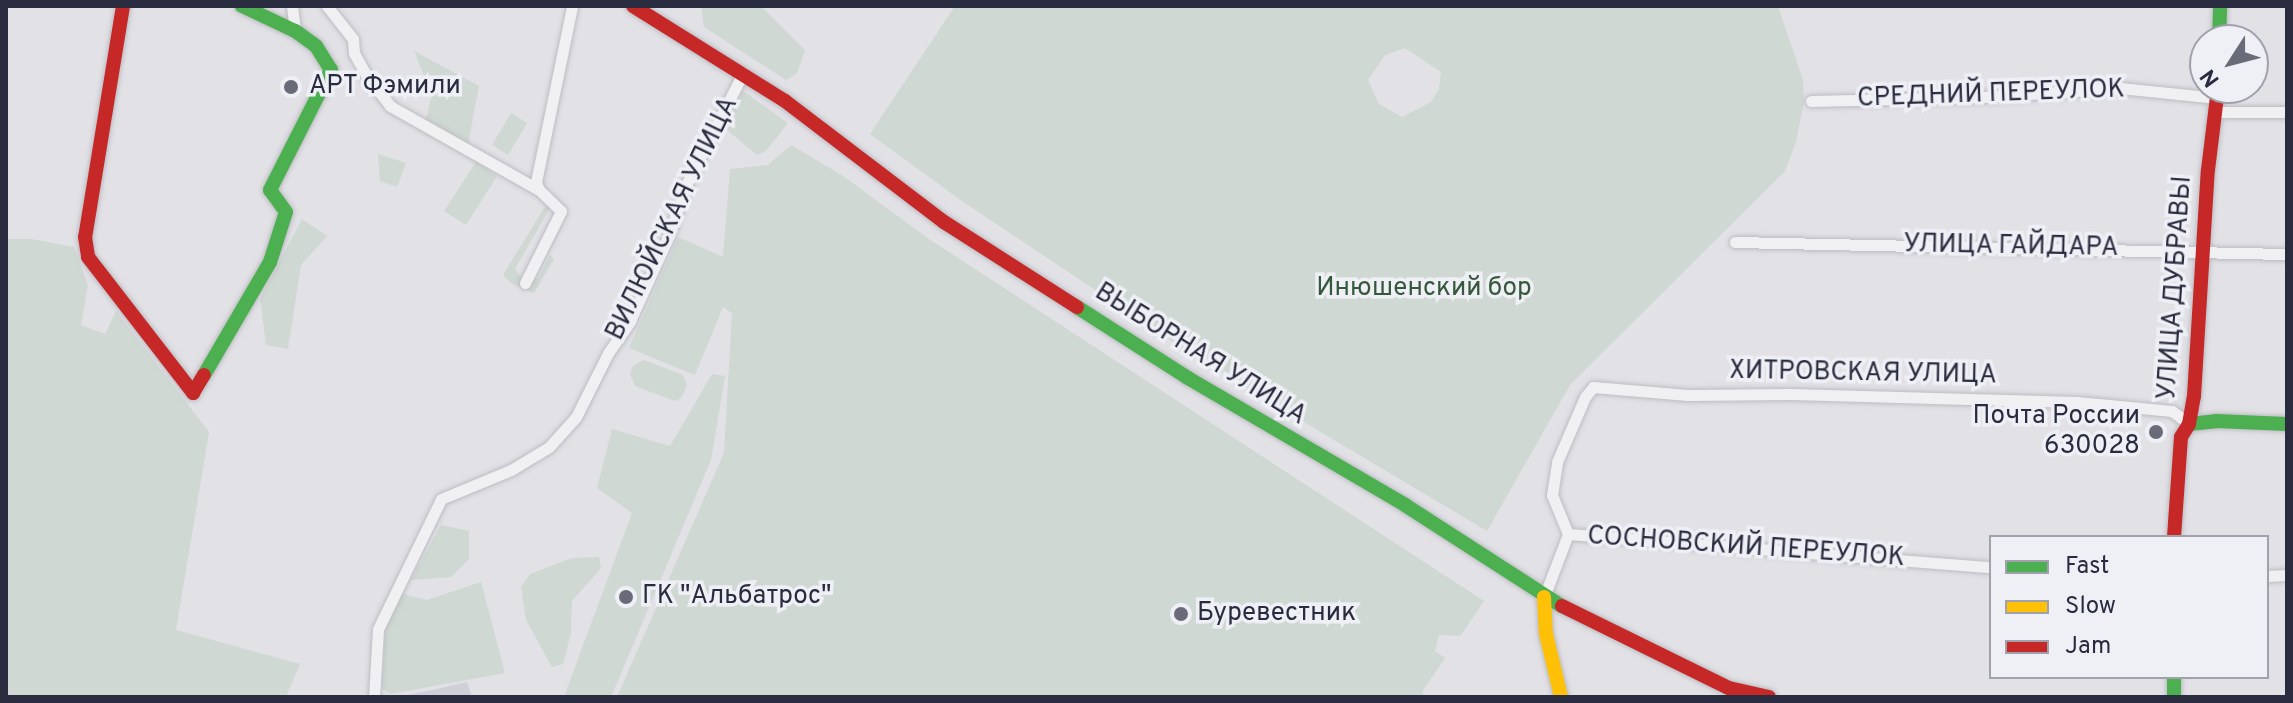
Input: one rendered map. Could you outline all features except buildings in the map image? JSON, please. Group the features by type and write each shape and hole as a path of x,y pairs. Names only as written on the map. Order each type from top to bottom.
{"main road":[{"path":"123,6 85,237 88,257 193,393 270,262 286,212 270,190 331,70 325,55 295,31 242,6"},
{"name":"ВЫБОРНАЯ УЛИЦА","path":"633,6 743,73 944,222 1188,378 1405,505 1544,597 1727,692 1769,697"},
{"name":"УЛИЦА ДУБРАВЫ","path":"2174,535 2181,437 2189,424 2208,170 2216,104"},
{"name":"ХИТРОВСКАЯ УЛИЦА","path":"2189,424 2216,421 2287,424"},
{"path":"1544,597 1546,634 1560,695"}],"street":[{"path":"292,6 295,31"},
{"path":"327,6 353,39 354,53 366,75 390,106 539,190 561,211 525,283"},
{"path":"539,190 536,182 572,6"},
{"name":"ВИЛЮЙСКАЯ УЛИЦА","path":"374,697 378,629 441,499 511,470 549,447 576,417 608,353 630,321 669,235 686,185 743,73"},
{"name":"СРЕДНИЙ ПЕРЕУЛОК","path":"1811,101 1983,97 2120,88 2189,96"},
{"name":"СРЕДНИЙ ПЕРЕУЛОК","path":"2244,104 2287,112"},
{"name":"УЛИЦА ГАЙДАРА","path":"1735,242 2287,254"},
{"name":"ХИТРОВСКАЯ УЛИЦА","path":"1568,534 1552,495 1557,462 1585,397 1593,387 1688,395 1791,394 2077,402 2172,411 2189,424"},
{"name":"СОСНОВСКИЙ ПЕРЕУЛОК","path":"1544,597 1568,534 1989,567"}],"shaded area":[{"path":"467,682 472,697 400,697"}],"green space":[{"path":"701,6 761,6 805,50 797,73 786,80 704,27"},
{"name":"Инюшенский бор","path":"955,6 1778,6 1803,80 1804,101 1796,142 1785,171 1570,385 1487,531 1200,360 962,201 870,134","holes":["1405,48 1441,72 1439,89 1431,102 1402,117 1379,104 1368,80 1385,55"]},
{"path":"414,51 479,86 468,144 426,119 432,95"},
{"path":"743,91 788,123 766,151 757,155 726,129"},
{"path":"511,113 527,123 508,155 492,145"},
{"path":"791,145 843,176 929,239 1484,601 1460,636 1439,635 1435,651 1445,658 1422,692 1425,697 617,697 724,453 732,313 723,307 695,375 629,348 678,237 723,257 730,169 768,165"},
{"path":"378,154 406,163 397,187 380,181"},
{"path":"476,162 497,176 466,225 444,211"},
{"path":"546,205 550,208 515,269 525,282 538,278 550,255 554,259 534,293 512,284 503,275"},
{"path":"302,219 327,236 301,265 288,349 266,345 260,299"},
{"path":"6,239 31,239 74,247 88,285 81,325 105,334 116,311 209,432 176,630 300,664 286,697 6,697"},
{"path":"644,360 683,375 687,386 681,398 675,401 635,386 630,374 633,366"},
{"name":"ГК \"Альбатрос\"","path":"712,374 725,376 711,460 611,697 564,697 632,513 597,488 612,429 670,446"},
{"path":"441,525 469,531 469,559 451,577 411,580"},
{"path":"599,557 601,568 572,601 571,633 563,664 552,667 526,620 521,587 530,574 572,558"},
{"path":"481,582 505,673 390,694 382,688 385,632 402,594 427,600"}],"traffic: fast":[{"path":"204,375 270,262 286,212 270,190 331,70 316,46 295,31 242,6"},
{"path":"2219,24 2220,6"},
{"path":"1077,307 1188,378 1405,505 1562,606"},
{"path":"2189,424 2216,421 2287,424"},
{"path":"2174,679 2174,697"}],"traffic: slow":[{"path":"1544,597 1546,634 1561,697"}],"traffic: jam":[{"path":"123,6 85,237 88,257 193,393 204,375"},
{"path":"633,6 785,101 944,222 1077,307"},
{"path":"2174,535 2181,437 2189,424 2194,396 2208,170 2216,104"},
{"path":"1562,606 1729,688 1769,697"}],"place":[{"name":"АРТ Фэмили","path":"291,87"},
{"name":"Почта России 630028","path":"2156,432"},
{"name":"ГК \"Альбатрос\"","path":"626,597"},
{"name":"Буревестник","path":"1181,614"}]}
